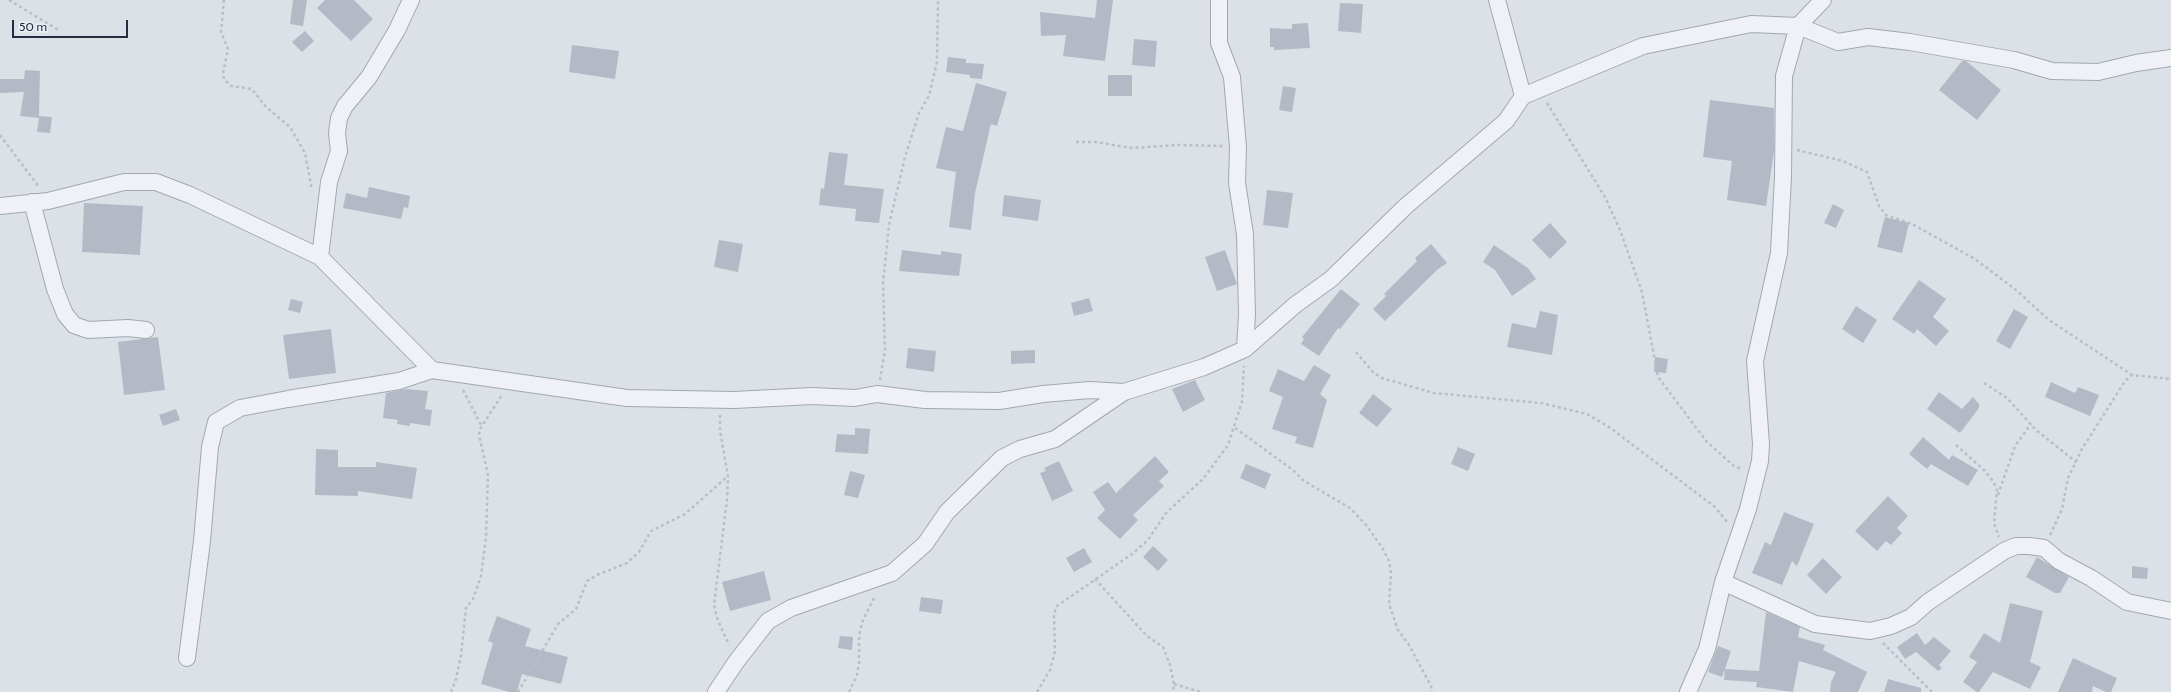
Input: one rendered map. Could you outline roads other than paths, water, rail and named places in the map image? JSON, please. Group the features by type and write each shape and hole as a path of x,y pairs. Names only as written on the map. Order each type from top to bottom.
{"street":[{"path":"320,257 329,182 339,151 336,133 339,118 345,106 369,77 397,30 411,0"},
{"path":"1219,0 1219,43 1232,77 1238,147 1237,183 1247,256 1248,314 1245,349"},
{"path":"1497,0 1530,93"},
{"path":"1688,692 1707,649 1723,582 1756,476 1761,444 1755,361 1779,253 1784,76 1798,26 1823,0"},
{"path":"716,692 736,662 768,622 791,608 892,573 925,544 947,512 1002,458 1020,449 1055,439 1124,392 1204,367 1245,349 1295,305 1331,278 1406,206 1506,121 1530,93 1642,46 1751,24 1798,26 1838,42 1868,37 1889,40 2014,60 2052,71 2098,72 2136,63 2171,58"},
{"path":"0,206 40,202 124,182 156,182 190,195 320,257 432,370"},
{"path":"40,202 56,289 65,314 74,325 88,330 128,328 146,330"},
{"path":"187,658 202,541 210,447 216,422 240,408 399,381 432,370 513,380 627,398 721,400 812,396 856,398 877,394 925,400 999,401 1043,394 1090,390 1124,392"},
{"path":"1723,582 1815,624 1872,631 1891,626 1911,617 1928,602 2004,551 2016,546 2044,548 2059,561 2091,578 2127,602 2171,611"}]}
